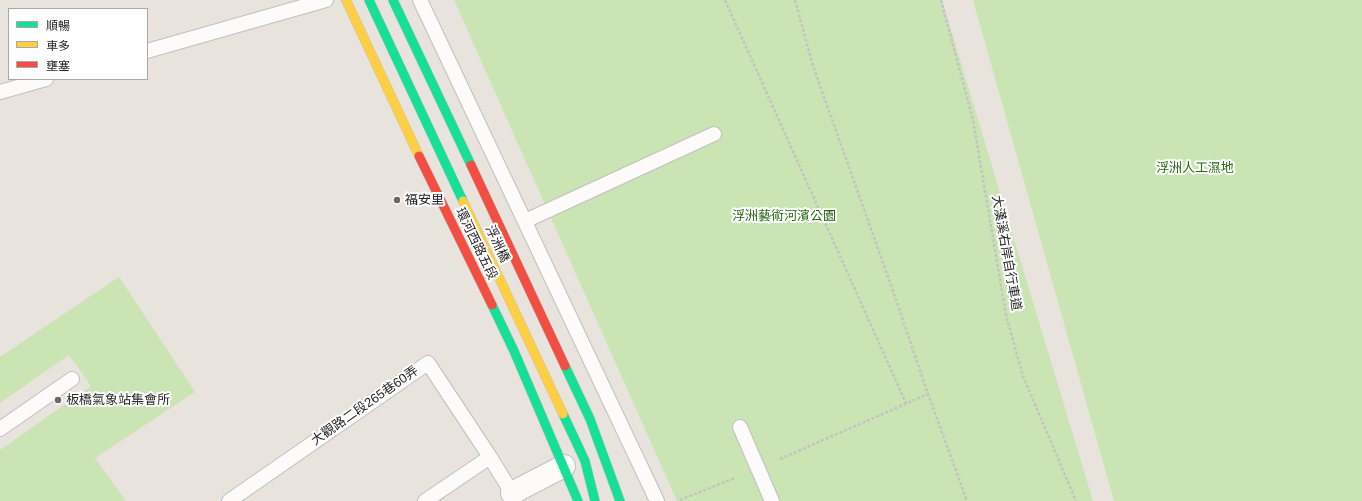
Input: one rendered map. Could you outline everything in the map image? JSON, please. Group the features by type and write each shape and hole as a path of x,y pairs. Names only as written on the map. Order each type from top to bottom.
{"main road":[{"name":"環河西路五段","path":"346,0 413,143 514,351 578,501"},
{"name":"浮洲橋","path":"369,0 585,461 595,501"},
{"path":"393,0 590,419 620,501"}],"street":[{"path":"514,497 564,466"}],"lane":[{"path":"148,51 326,0"},
{"path":"420,0 657,501"},
{"path":"0,92 42,80"},
{"path":"525,221 714,134"},
{"name":"大觀路二段265巷60弄","path":"229,501 428,363 490,457"},
{"path":"0,429 72,379"},
{"path":"740,427 772,501"},
{"path":"425,501 490,457 514,497"}],"path":[{"path":"725,0 906,403"},
{"path":"795,0 813,66 967,501"},
{"name":"大漢溪右岸自行車道","path":"941,0 973,120 1006,315 1023,376 1076,501"},
{"path":"679,501 928,394"}],"green space":[{"name":"浮洲藝術河濱公園","path":"454,0 942,0 1093,501 677,501"},
{"name":"浮洲人工濕地","path":"973,0 1362,0 1362,501 1114,501"},
{"path":"119,277 195,392 95,458 126,501 0,501 0,450 91,386 69,355 0,403 0,357"}],"traffic: fast":[{"path":"369,0 463,201"},
{"path":"393,0 471,165"},
{"path":"492,305 514,351 578,501"},
{"path":"565,366 590,419 620,501"},
{"path":"563,414 585,461 595,501"}],"traffic: slow":[{"path":"346,0 419,156"},
{"path":"463,201 563,414"}],"traffic: jam":[{"path":"419,156 492,305"},
{"path":"471,165 565,366"}],"place":[{"name":"福安里","path":"397,200"},
{"name":"板橋氣象站集會所","path":"58,400"}]}
